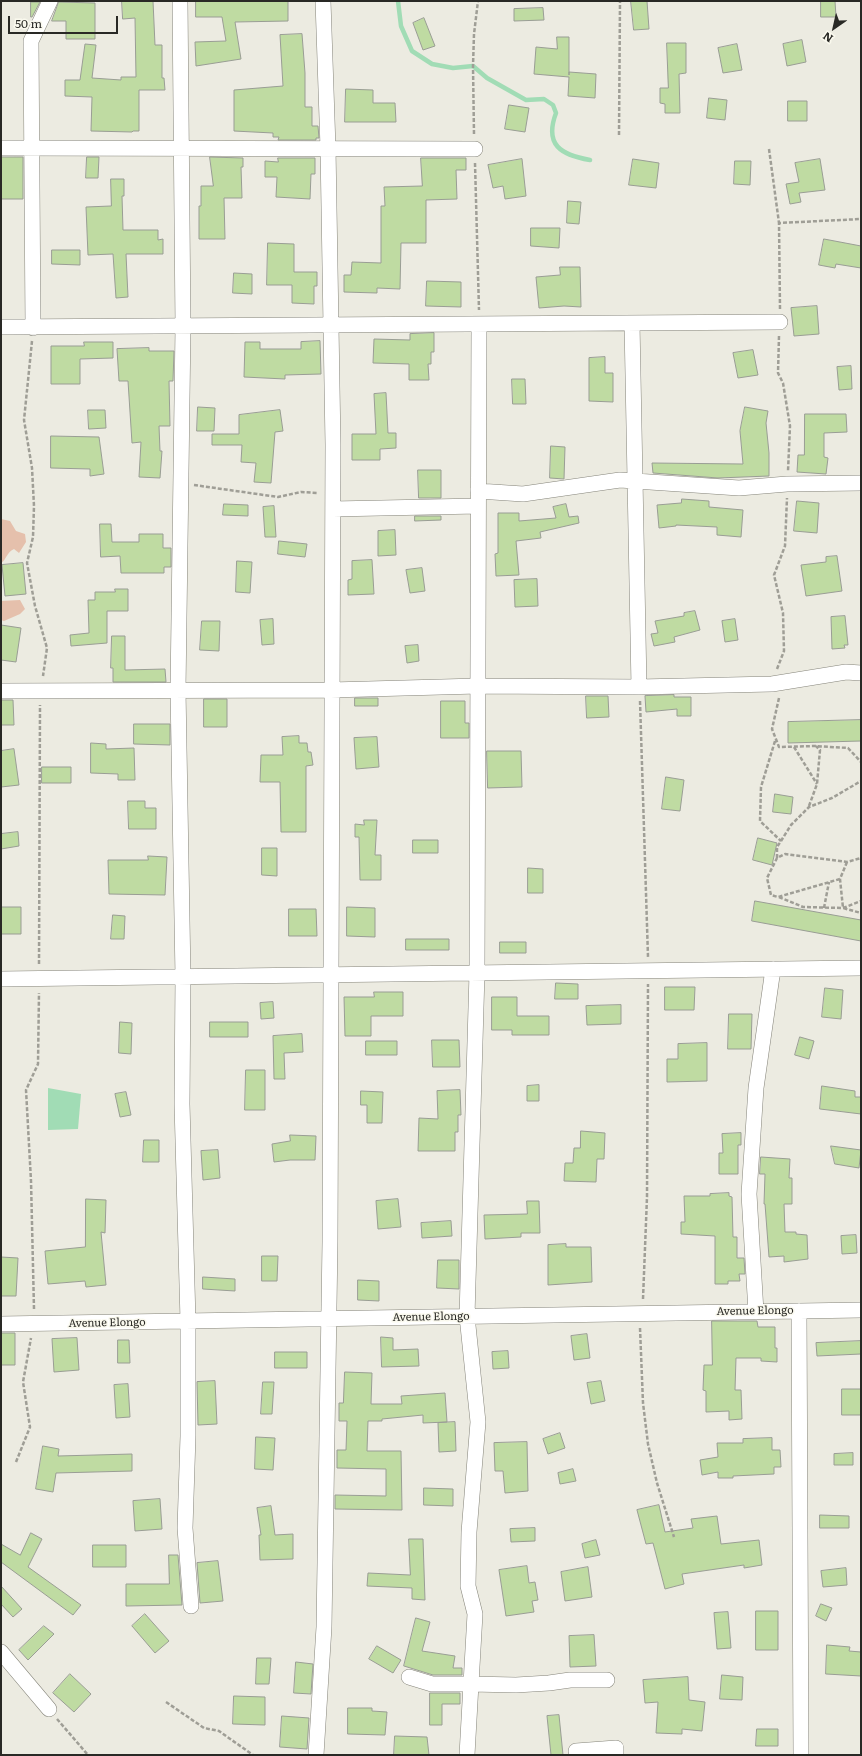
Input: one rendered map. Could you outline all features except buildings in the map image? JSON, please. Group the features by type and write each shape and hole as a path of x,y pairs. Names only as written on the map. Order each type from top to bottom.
{"street":[{"path":"34,328 31,41 50,1"},
{"path":"180,1 183,327 178,690 182,977 182,1104 188,1321 188,1436 185,1528 191,1606"},
{"path":"316,1755 324,1627 330,1319 331,690 333,493 332,326 323,1"},
{"path":"1,148 475,149"},
{"path":"1,327 34,328 780,322"},
{"path":"632,323 639,687"},
{"path":"467,1755 475,1614 468,1586 469,1532 478,1422 467,1316 477,973 479,325"},
{"path":"478,491 523,494 620,480 739,488 787,484 861,483"},
{"path":"333,508 478,506"},
{"path":"1,691 331,690 478,686 639,687 772,684 846,672 861,673"},
{"path":"1,979 861,968"},
{"path":"756,1312 749,1194 756,1088 773,969"},
{"name":"Avenue Elongo","path":"1,1324 861,1310"},
{"path":"799,1311 801,1755"},
{"path":"1,1652 49,1709"},
{"path":"409,1677 432,1684 516,1685 570,1680 607,1680"},
{"path":"576,1751 616,1748 616,1755"}],"path":[{"path":"619,135 620,1"},
{"path":"769,149 779,223 780,322 778,373 783,384 790,426 785,546 774,575 783,613 784,651 772,684 780,694 772,729 775,741 779,747 815,746 848,748 861,762"},
{"path":"779,223 861,219"},
{"path":"16,1462 30,1427 23,1382 34,1324 26,1090 38,1064 40,691 47,648 35,606 27,563 33,537 34,506 32,468 24,420 34,328"},
{"path":"180,483 278,497 301,492 333,493"},
{"path":"639,687 648,971 647,1197 642,1313 639,1333 648,1444 657,1483 674,1537"},
{"path":"775,741 762,788 760,821 780,841"},
{"path":"809,807 817,784 820,750 815,746"},
{"path":"794,747 817,784"},
{"path":"861,781 832,798 809,807 791,825 777,847 777,858 767,878 771,895 803,907 843,908 861,913"},
{"path":"777,858 784,854 847,862 861,858"},
{"path":"843,908 840,878 847,862"},
{"path":"778,897 840,878"},
{"path":"824,908 829,882"},
{"path":"843,908 861,901"},
{"path":"166,1702 204,1728 219,1731 253,1755"},
{"path":"49,1709 88,1755"}],"shaded area":[{"path":"1,519 10,521 16,531 25,534 26,542 19,553 14,549 9,552 1,563"},
{"path":"20,600 25,609 20,614 4,621 1,620 1,601"},
{"path":"48,1088 81,1094 78,1129 48,1130"}],"waterway":[{"path":"398,1 401,26 412,51 432,64 453,68 473,66 487,78 526,100 544,99 553,105 556,113 552,133 554,141 558,147 571,155 590,160"}]}
